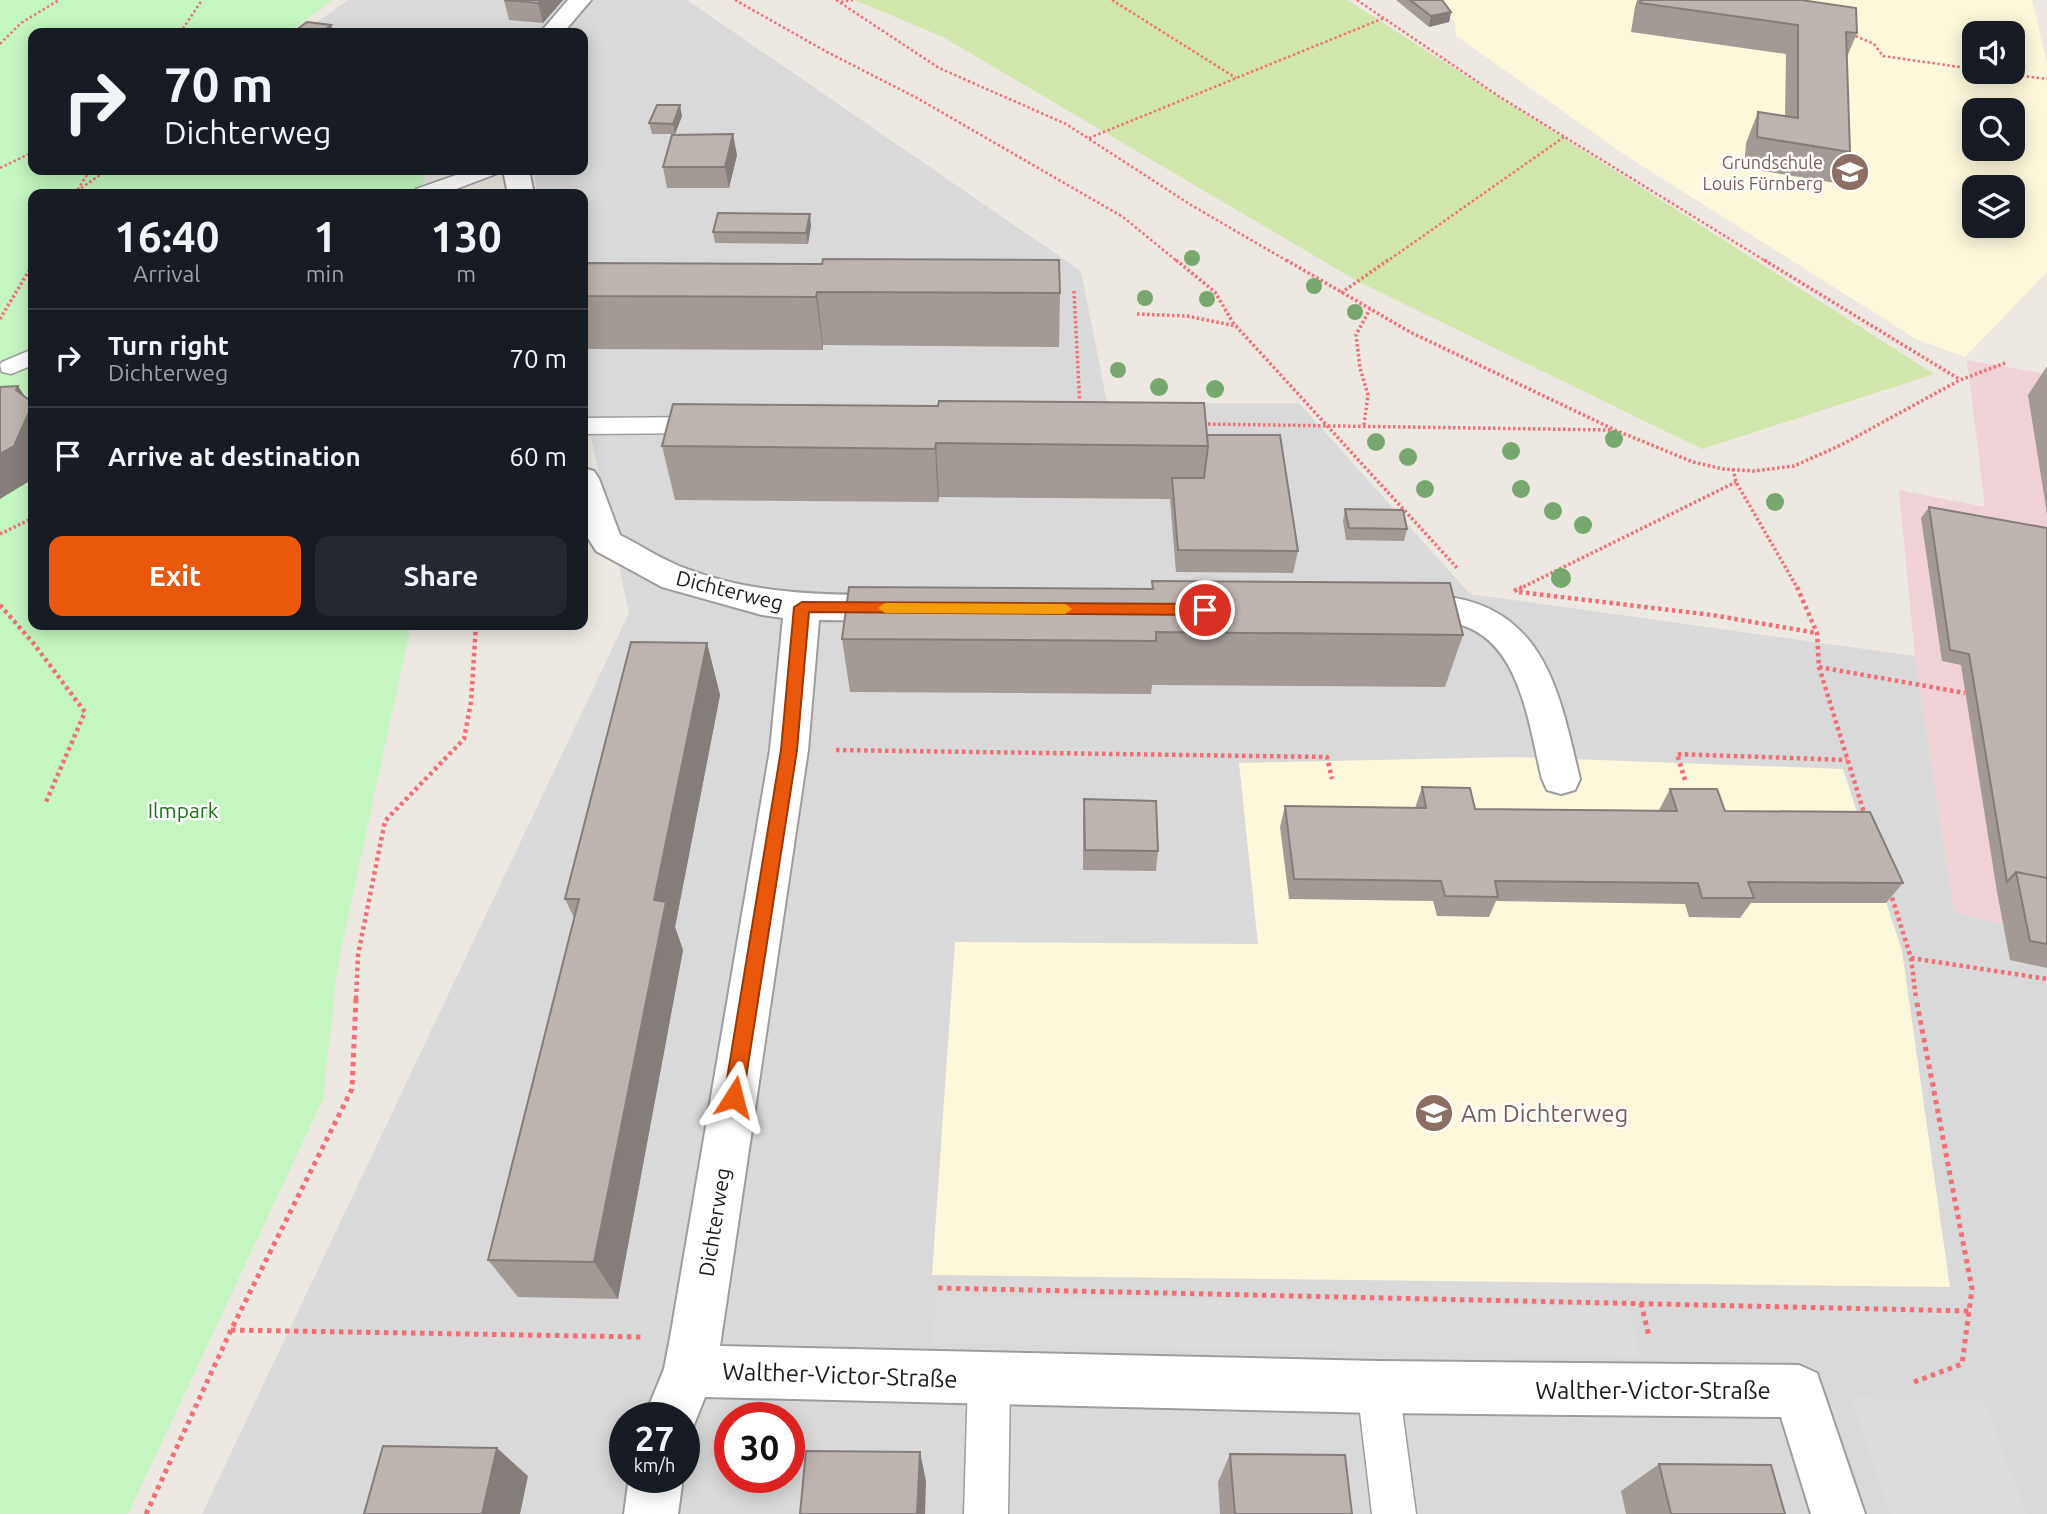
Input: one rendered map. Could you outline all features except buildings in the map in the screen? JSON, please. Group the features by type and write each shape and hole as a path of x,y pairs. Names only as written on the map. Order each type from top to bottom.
{"street":[{"path":"555,28 580,0"},
{"name":"Dichterweg","path":"588,494 600,531 608,542 674,578 762,603 802,607 932,608"},
{"name":"Dichterweg","path":"676,1402 693,1354 789,750 802,607"},
{"path":"1371,611 1456,611 1489,622 1520,651 1537,689 1561,779"},
{"name":"Walther-Victor-Straße","path":"693,1354 989,1380 1799,1391 1839,1514"},
{"path":"651,1514 654,1493"}],"lane":[{"path":"438,189 475,175"},
{"path":"11,367 28,358"},
{"path":"588,426 735,425"},
{"path":"986,1514 989,1380"},
{"path":"1378,1387 1394,1514"}],"path":[{"path":"0,44 21,23 60,0"},
{"path":"183,28 202,0"},
{"path":"736,0 827,52 917,98 1123,217 1215,292 1236,326 1460,571"},
{"path":"835,0 939,68 1066,124 1191,205 1412,333 1615,430 1693,462 1754,471 1794,466 1841,445 1959,380 2005,363"},
{"path":"841,2 853,0"},
{"path":"1112,0 1237,78"},
{"path":"1357,0 1500,97 1959,380"},
{"path":"1088,138 1385,18"},
{"path":"1851,34 1874,44 1883,57 1962,67"},
{"path":"2025,76 2047,79"},
{"path":"1341,293 1564,137"},
{"path":"0,167 28,154"},
{"path":"81,189 100,175"},
{"path":"0,319 28,272"},
{"path":"1073,291 1080,409"},
{"path":"1364,425 1368,395 1360,368 1356,335 1370,309"},
{"path":"1137,314 1158,312 1207,318 1236,326"},
{"path":"1190,424 1615,430"},
{"path":"1733,469 1736,482 1803,597 1817,634 1819,667 1868,826"},
{"path":"1736,482 1513,592 1737,619 1817,634"},
{"path":"0,534 28,520"},
{"path":"0,605 34,644 85,712 46,802"},
{"path":"146,1514 231,1330 352,1089 358,955 385,821 464,739 471,702 476,630"},
{"path":"1819,667 1965,694"},
{"path":"789,750 1327,757 1332,779"},
{"path":"1685,779 1677,754 1847,760"},
{"path":"1886,879 1911,958 1911,973 1972,1289 1962,1364 1914,1382"},
{"path":"1911,958 2047,979"},
{"path":"938,1288 1969,1311"},
{"path":"231,1330 693,1354"}],"shaded area":[{"path":"348,0 687,0 1081,271 1107,403 1299,403 1470,594 1915,656 1954,912 2047,936 2047,1514 202,1514 629,613 588,423 588,189 537,189 534,175 588,175 588,28 309,28"},
{"name":"Grundschule Louis Fürnberg","path":"1437,0 2032,0 2047,63 2047,272 1965,357 1916,339 1628,157 1456,36 1455,23"},
{"path":"1967,360 2047,374 2047,936 1954,912 1915,656 1899,490 1985,507"},
{"name":"Am Dichterweg","path":"1515,757 1843,769 1902,951 1950,1287 932,1275 955,942 1258,944 1239,763"},
{"path":"935,1295 1629,1308 1640,1356 934,1343"},
{"path":"1851,1398 1983,1400 2027,1514 1890,1514"}],"green space":[{"name":"Ilmpark","path":"0,0 332,0 295,28 28,28 28,175 425,175 421,189 28,189 28,630 410,630 338,963 323,1099 128,1514 0,1514"},
{"path":"855,0 1347,0 1934,374 1702,449 1359,282 943,37"}],"slow traffic":[{"path":"885,608 1065,609"}],"place":[{"name":"Grundschule Louis Fürnberg","path":"1850,172"},
{"name":"Am Dichterweg","path":"1434,1113"}],"route":[{"path":"734,1097 789,750 802,607 1205,610"}]}
